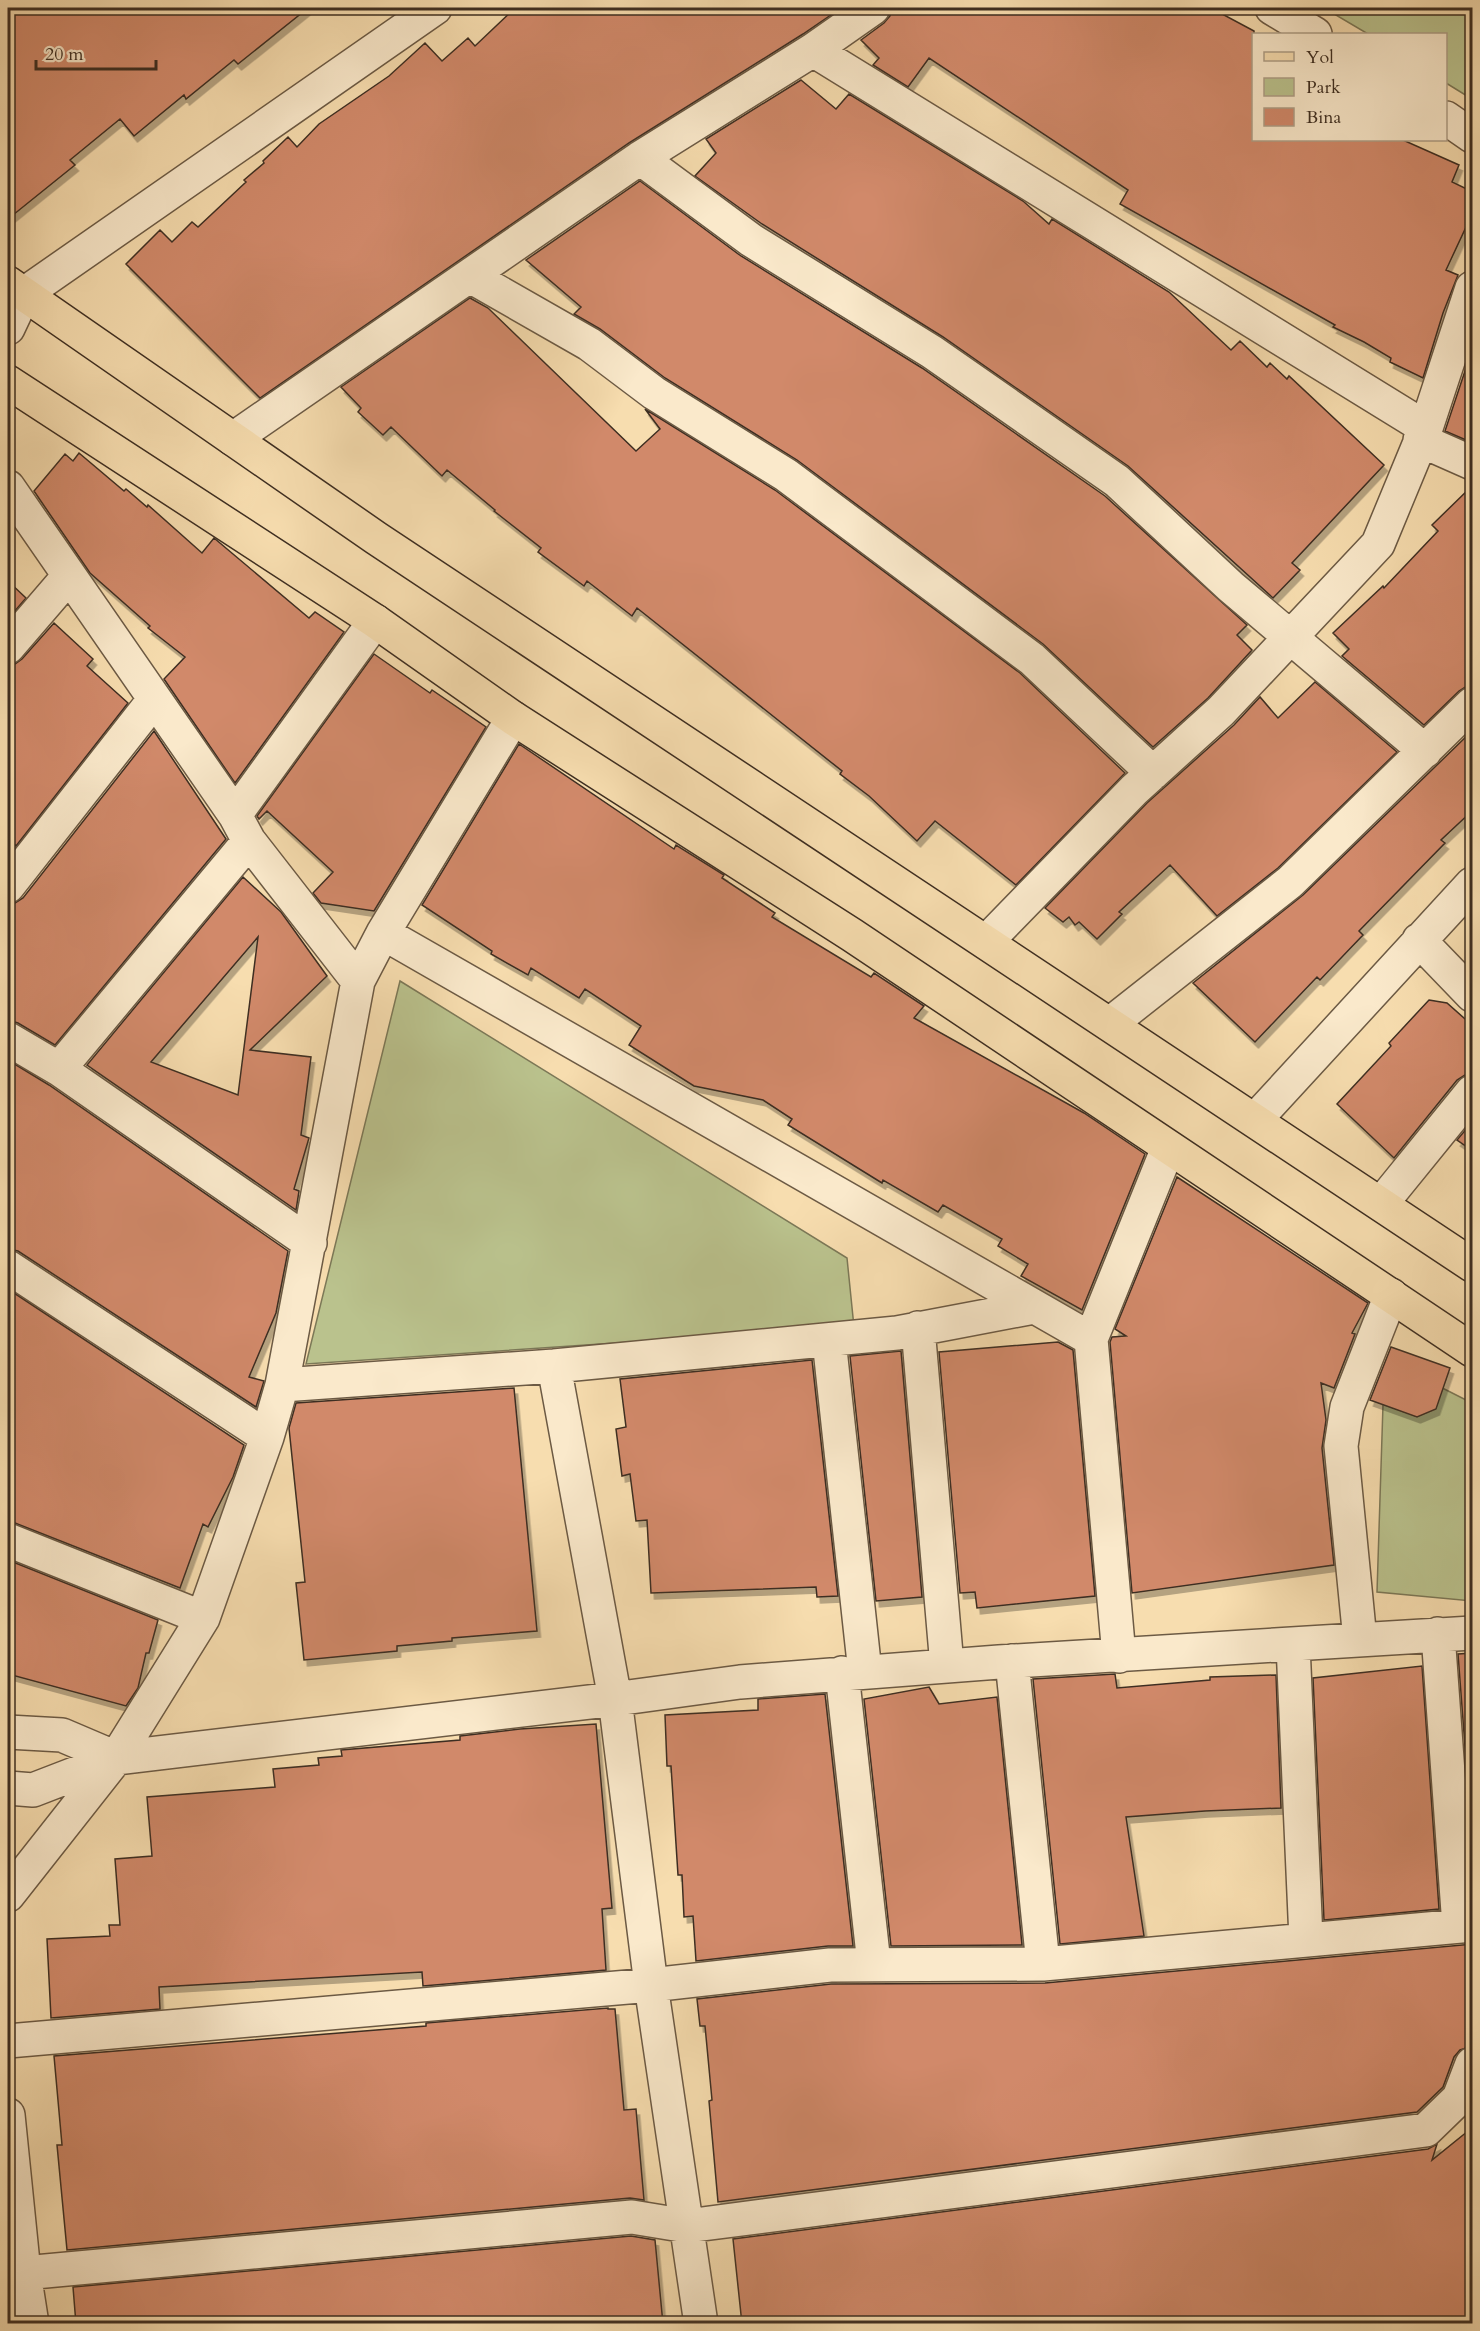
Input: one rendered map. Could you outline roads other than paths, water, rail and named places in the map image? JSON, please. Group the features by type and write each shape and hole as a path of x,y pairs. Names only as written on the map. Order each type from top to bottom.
{"main road":[{"path":"16,289 376,538 1473,1265"},
{"path":"8,382 375,621 513,718 852,935 1473,1350"}],"street":[{"path":"8,328 16,289 435,8"},
{"path":"233,439 640,158 813,50 873,8"},
{"path":"1272,8 1313,33"},
{"path":"813,50 1423,434 1473,463"},
{"path":"1447,119 1473,136"},
{"path":"640,158 751,240 932,352 1117,481 1289,638 1425,751"},
{"path":"470,276 589,344 654,393 786,475 1032,659 1153,773"},
{"path":"986,942 1153,773 1221,711 1378,544 1423,434 1473,288"},
{"path":"8,488 242,828 358,981"},
{"path":"8,647 69,576"},
{"path":"59,1069 242,828 375,621"},
{"path":"8,886 154,700"},
{"path":"1110,1024 1290,882 1473,704"},
{"path":"8,1895 116,1758 203,1618 267,1437 282,1385 358,981 382,933 513,718"},
{"path":"1255,1120 1473,884"},
{"path":"382,933 1091,1339"},
{"path":"1419,940 1473,995"},
{"path":"8,1039 59,1069 310,1243"},
{"path":"1381,1204 1473,1092"},
{"path":"1119,1656 1091,1339 1168,1148"},
{"path":"8,1267 267,1437"},
{"path":"1360,1640 1341,1446 1347,1407 1391,1295"},
{"path":"282,1385 554,1366 897,1333 1034,1307"},
{"path":"918,1328 947,1666"},
{"path":"829,1340 874,1964"},
{"path":"554,1366 615,1699 651,1985 700,2324"},
{"path":"8,1540 203,1618"},
{"path":"8,1788 33,1790 116,1758 740,1682 1012,1661 1473,1633"},
{"path":"8,2041 651,1985 830,1965 1042,1964 1466,1926 1438,1634"},
{"path":"1293,1645 1306,1939"},
{"path":"1012,1661 1042,1964"},
{"path":"8,1732 62,1735 116,1758"},
{"path":"24,2273 632,2217 687,2226 1426,2130 1459,2098 1473,2064"},
{"path":"8,2115 24,2273 32,2324"}]}
